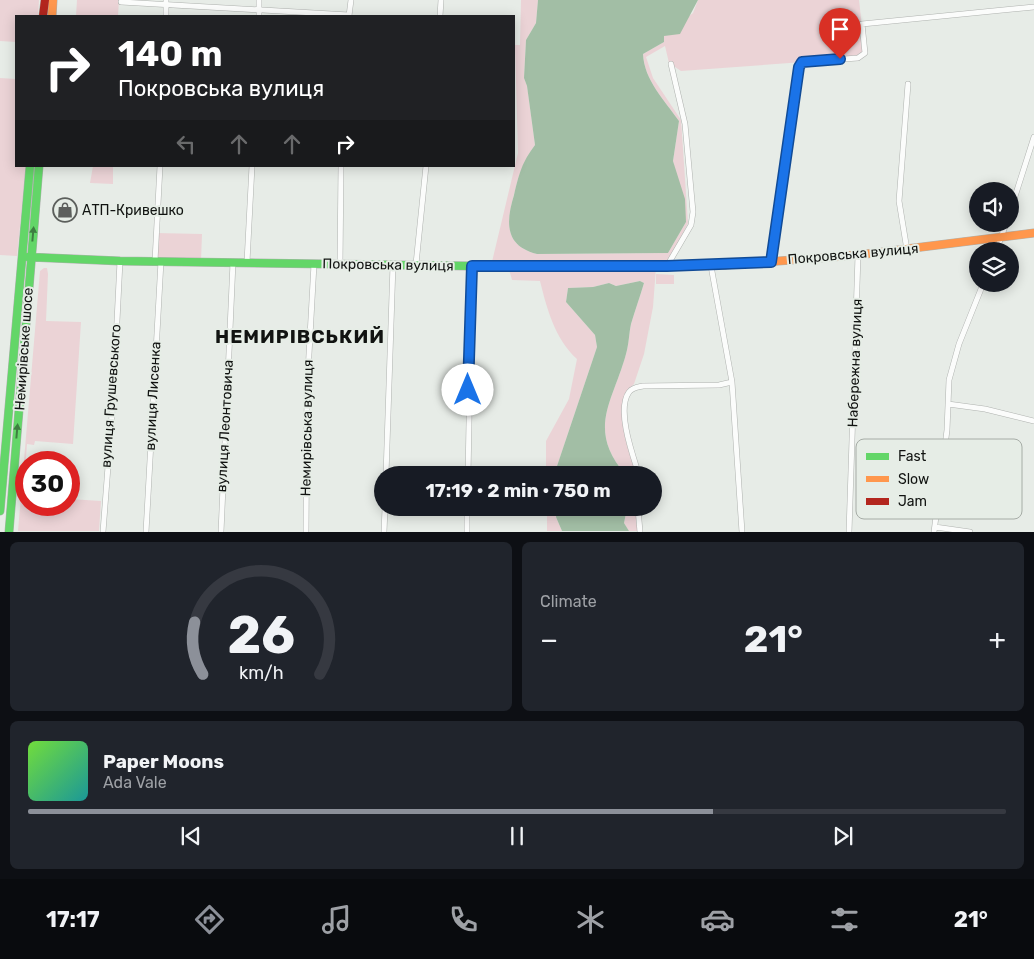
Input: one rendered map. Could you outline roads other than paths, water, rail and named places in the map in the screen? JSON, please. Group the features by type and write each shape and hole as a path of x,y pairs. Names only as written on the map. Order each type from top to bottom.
{"street":[{"path":"44,15 45,0"},
{"path":"52,15 53,0"},
{"path":"259,0 259,13"},
{"path":"349,15 351,0"},
{"path":"440,15 441,0"},
{"path":"120,2 166,2 259,13 319,15"},
{"path":"166,2 166,15"},
{"path":"771,262 799,67 802,62 858,58 865,53 862,24 1034,7"},
{"path":"667,266 691,225 693,212 685,124 671,64"},
{"path":"907,250 899,201 908,84"},
{"path":"1019,184 1034,137"},
{"name":"Немирівське шосе","path":"0,511 30,167"},
{"name":"Немирівське шосе","path":"9,532 39,167"},
{"path":"158,261 160,167"},
{"path":"247,262 252,167"},
{"path":"340,264 341,167"},
{"path":"416,264 426,167"},
{"path":"1000,242 1004,232"},
{"name":"Покровська вулиця","path":"21,257 120,261 314,264 711,266 907,250 1034,233"},
{"name":"Набережна вулиця","path":"849,532 858,255"},
{"name":"вулиця Грушевського","path":"103,532 113,401 120,261"},
{"name":"вулиця Лисенка","path":"146,532 158,261"},
{"name":"вулиця Леонтовича","path":"221,532 233,262"},
{"name":"Немирівська вулиця","path":"306,532 307,390 314,264"},
{"path":"386,466 393,264"},
{"path":"468,466 472,266"},
{"path":"711,266 732,382 742,532"},
{"path":"946,439 949,380 959,344 980,292"},
{"path":"636,466 628,440 624,409 629,392 644,386 719,385 732,382"},
{"path":"948,404 984,409 1034,421"},
{"path":"384,532 385,516"},
{"path":"467,516 467,532"},
{"path":"639,516 640,532"},
{"path":"934,529 970,532"}],"place":[{"name":"АТП-Кривешко","path":"65,210"}],"district":[{"name":"НЕМИРІВСЬКИЙ","path":"300,336"}]}
